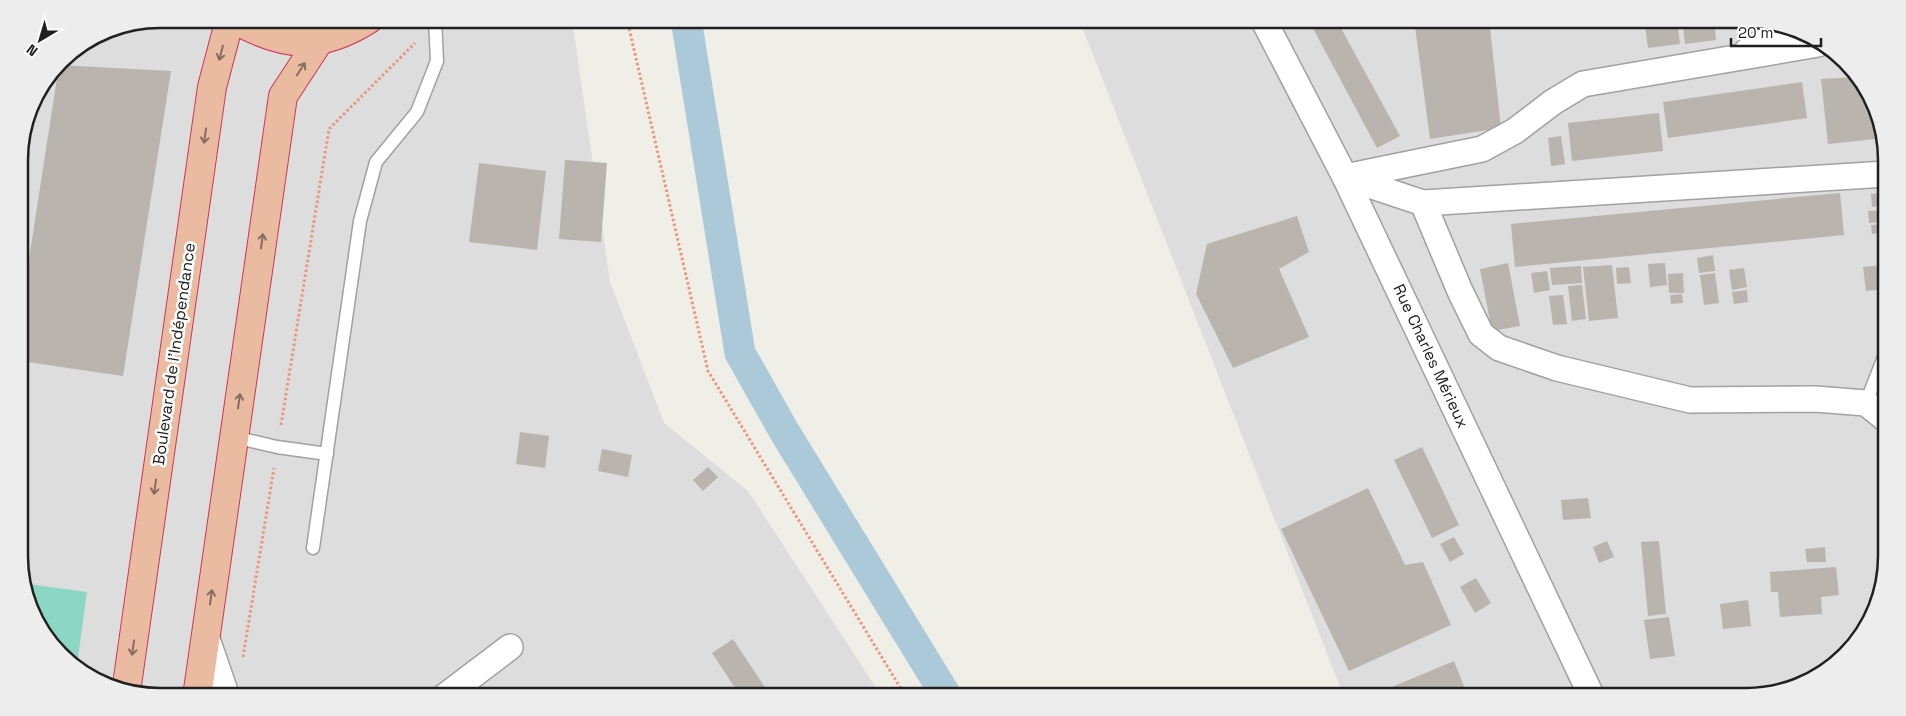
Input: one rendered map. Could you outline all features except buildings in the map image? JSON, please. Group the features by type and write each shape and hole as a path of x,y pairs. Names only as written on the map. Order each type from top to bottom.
{"highway":[{"name":"Boulevard de l'Indépendance","path":"127,684 212,88 228,28"},
{"path":"249,28 258,33 288,41 319,41 355,28"},
{"path":"198,688 283,96 319,41"}],"street":[{"name":"Rue Charles Mérieux","path":"1268,28 1345,177 1588,688"},
{"path":"1734,58 1779,32"},
{"path":"1345,177 1482,149 1515,131 1553,102 1583,84 1812,45"},
{"path":"1345,177 1423,203 1878,175"},
{"path":"1423,203 1481,334 1499,348 1556,368 1690,400 1815,399 1866,403 1878,413"},
{"path":"206,636 223,688"},
{"path":"456,688 510,647"}],"lane":[{"path":"313,548 360,221 376,162 417,112 437,61 435,28"},
{"path":"1866,403 1878,372"},
{"path":"234,437 277,447 327,454"}],"path":[{"path":"243,659 329,129 428,28"},
{"path":"629,28 708,370 901,688"}],"shaded area":[{"path":"151,28 573,28 610,282 664,423 748,491 876,688 160,688 134,686 101,675 73,656 50,630 41,615 35,599 28,565 28,151 32,125 45,94 66,66 79,55 109,38 134,30"},
{"path":"1083,28 1755,28 1772,30 1805,41 1827,55 1840,66 1861,94 1874,125 1878,160 1877,574 1874,591 1868,607 1851,637 1840,650 1812,671 1781,684 1755,688 1340,688"}],"green space":[{"path":"31,584 87,592 78,660 60,643 50,630 41,615"}],"waterway":[{"path":"687,28 740,353 784,431 941,688"}]}
